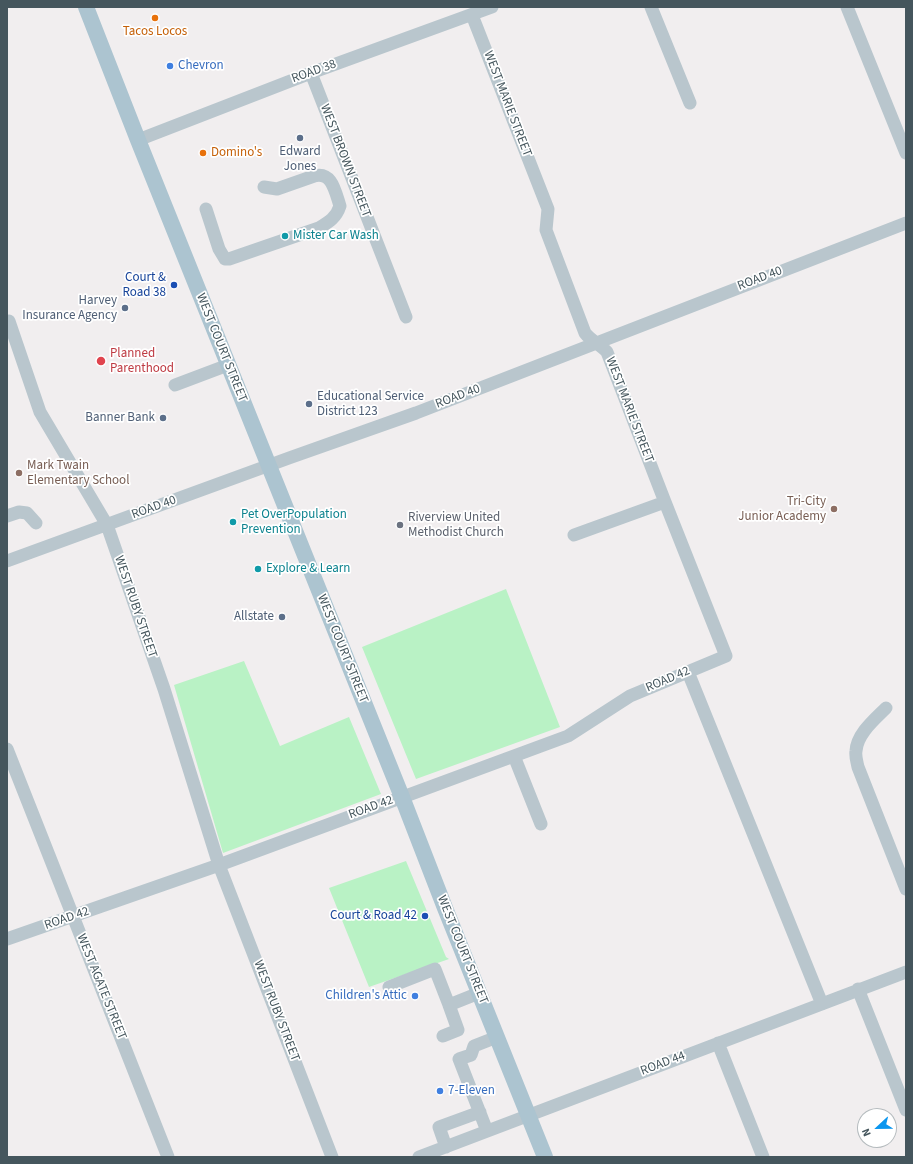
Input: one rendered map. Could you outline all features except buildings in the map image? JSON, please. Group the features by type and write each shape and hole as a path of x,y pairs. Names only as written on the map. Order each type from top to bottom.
{"main road":[{"name":"WEST COURT STREET","path":"86,7 545,1157"}],"street":[{"name":"ROAD 38","path":"138,140 311,73 492,7"},
{"path":"651,7 690,103"},
{"path":"847,7 906,153"},
{"name":"WEST MARIE STREET","path":"472,15 548,209 546,230 584,333 607,352 664,502 726,656"},
{"name":"WEST BROWN STREET","path":"311,73 406,317"},
{"path":"206,209 219,249 225,259 229,259 319,228 330,222 335,217 340,206 330,181 325,175 320,174 276,189 264,188"},
{"name":"ROAD 40","path":"7,562 416,413 906,223"},
{"name":"WEST RUBY STREET","path":"9,321 40,412 107,525 164,689 219,865 332,1157"},
{"path":"175,385 228,365"},
{"path":"574,535 664,502"},
{"path":"7,516 19,512 27,513 36,522"},
{"name":"ROAD 42","path":"7,939 219,865 568,736 630,696 726,656"},
{"path":"688,672 822,1004"},
{"path":"886,708 870,724 858,740 855,752 858,767 906,889"},
{"name":"WEST AGATE STREET","path":"7,749 168,1157"},
{"path":"514,756 541,824"},
{"path":"389,987 435,969 458,1030 443,1036"},
{"name":"ROAD 44","path":"419,1157 906,972"},
{"path":"858,990 906,1110"},
{"path":"448,1005 479,993"},
{"path":"487,1131 459,1059 471,1055 474,1046 497,1037"},
{"path":"718,1043 763,1157"},
{"path":"446,1147 439,1127 480,1112"}],"green space":[{"path":"506,589 560,727 416,779 362,647"},
{"path":"244,661 280,746 349,717 381,794 223,853 174,685"},
{"path":"406,861 446,957 449,959 369,987 329,888"}],"place":[{"name":"Tacos Locos","path":"155,18"},
{"name":"Chevron","path":"170,66"},
{"name":"Edward Jones","path":"300,138"},
{"name":"Domino's","path":"203,153"},
{"name":"Mister Car Wash","path":"285,236"},
{"name":"Court & Road 38","path":"174,285"},
{"name":"Harvey Insurance Agency","path":"125,308"},
{"name":"Planned Parenthood","path":"101,361"},
{"name":"Educational Service District 123","path":"309,404"},
{"name":"Banner Bank","path":"163,418"},
{"name":"Mark Twain Elementary School","path":"19,473"},
{"name":"Tri-City Junior Academy","path":"834,509"},
{"name":"Pet OverPopulation Prevention","path":"233,522"},
{"name":"Riverview United Methodist Church","path":"400,525"},
{"name":"Explore & Learn","path":"258,569"},
{"name":"Allstate","path":"282,617"},
{"name":"Court & Road 42","path":"425,916"},
{"name":"Children's Attic","path":"415,996"},
{"name":"7-Eleven","path":"440,1091"}]}
